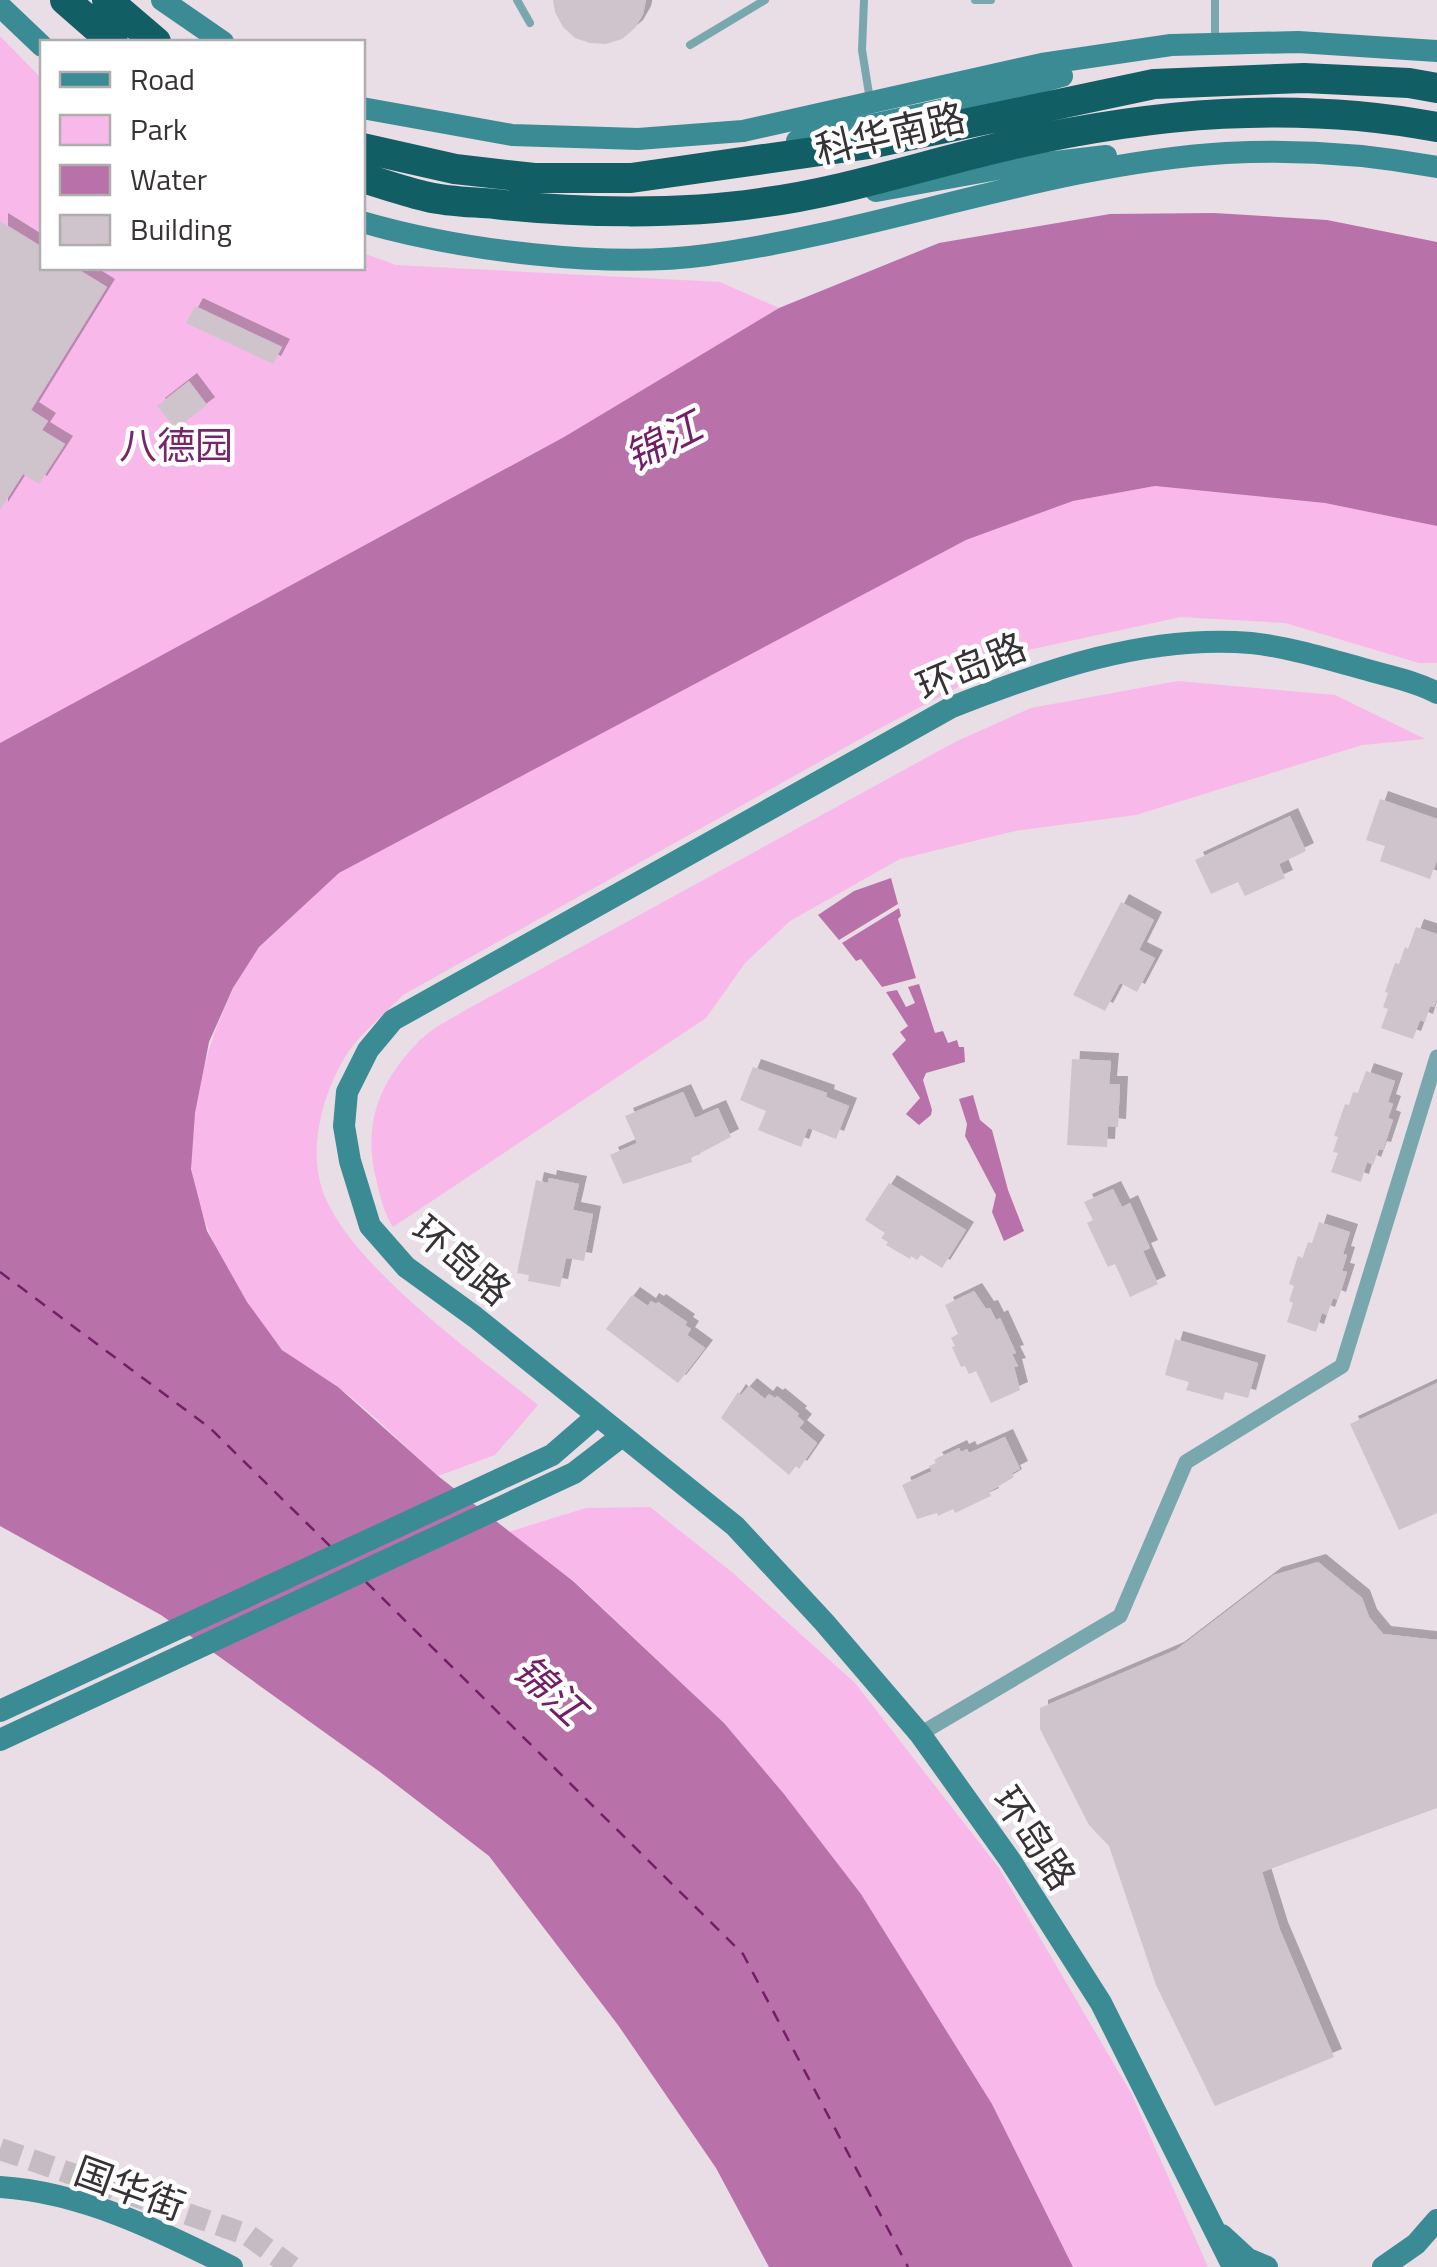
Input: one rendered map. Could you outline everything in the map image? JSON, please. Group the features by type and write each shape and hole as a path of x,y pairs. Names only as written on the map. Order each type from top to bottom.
{"highway":[{"path":"65,0 110,40"},
{"path":"107,0 154,40"},
{"name":"科华南路","path":"365,149 455,169 534,178 631,178 870,144 1154,84 1304,78 1437,88"},
{"name":"科华南路","path":"365,179 431,198 551,210 656,210 758,204 876,180 1009,145 1133,121 1272,110 1437,126"}],"street":[{"path":"162,0 220,40"},
{"path":"0,6 40,44"},
{"path":"365,109 512,136 638,139 744,131 1042,64 1171,45 1298,42 1437,51"},
{"path":"748,162 797,141 941,110 1043,79 1298,42"},
{"path":"758,204 906,187 1003,168 1145,151 1300,152 1396,160 1437,168"},
{"path":"365,223 416,238 521,252 624,260 704,256 1106,169 1224,154"},
{"name":"环岛路","path":"1232,2267 1101,2003 1010,1860 920,1734 735,1526 475,1317 406,1267 370,1226 350,1161 344,1126 347,1092 368,1050 393,1020 952,707 1076,663 1176,644 1252,644 1342,663 1437,692"},
{"path":"920,1734 1120,1616 1186,1462 1342,1366 1437,1057"},
{"path":"0,1711 552,1455 597,1416"},
{"path":"0,1740 574,1474 622,1436"},
{"name":"国华街","path":"0,2187 73,2200 150,2228 232,2267"},
{"path":"1383,2267 1416,2244 1437,2220"},
{"path":"1212,2226 1248,2259 1267,2267"}],"lane":[{"path":"517,0 530,23"},
{"path":"690,45 766,0"},
{"path":"864,0 862,50 870,101"},
{"path":"974,0 991,0"},
{"path":"1215,0 1215,44"}],"green space":[{"name":"八德园","path":"0,36 40,77 40,270 365,270 365,254 396,265 720,282 779,308 564,437 0,743"},
{"path":"1155,486 1325,503 1437,526 1437,663 1419,663 1285,623 1181,617 1028,650 871,733 403,995 365,1032 337,1071 318,1134 320,1182 332,1212 381,1273 447,1333 538,1405 495,1455 438,1476 349,1396 280,1347 250,1309 224,1266 197,1196 190,1148 199,1087 232,992 261,945 298,907 339,873 966,540 1073,501"},
{"path":"1178,681 1335,695 1425,739 1362,745 1136,815 1015,831 900,859 790,921 745,963 706,1018 393,1227 383,1206 373,1162 373,1124 393,1073 419,1041 435,1029 955,742 1031,708"},
{"path":"650,1507 733,1573 855,1683 999,1868 1131,2093 1208,2267 1073,2267 992,2104 861,1894 724,1723 574,1581 508,1532 586,1508"}],"water":[{"name":"锦江","path":"1214,213 1327,220 1437,242 1437,526 1325,503 1155,486 1073,501 966,540 339,873 259,947 233,988 209,1042 195,1113 191,1169 207,1231 247,1302 282,1350 338,1387 438,1476 573,1581 724,1723 861,1894 992,2104 1073,2267 769,2267 716,2168 618,2025 489,1856 380,1772 161,1615 0,1526 0,743 564,437 779,308 939,243 1110,214"},
{"path":"891,878 898,904 839,940 818,915 854,891"},
{"path":"899,908 898,919 916,978 882,987 861,959 856,961 842,943"},
{"path":"919,984 935,1033 943,1031 948,1043 957,1040 959,1047 964,1047 965,1062 926,1073 923,1080 932,1110 919,1125 906,1114 920,1098 892,1054 906,1040 900,1032 908,1026 886,992 897,990 906,1007 915,1003 908,987"},
{"path":"973,1095 980,1120 992,1130 1024,1231 1004,1241 992,1212 996,1195 965,1136 967,1124 959,1099"}],"building":[{"path":"553,0 646,0 635,28 622,39 606,44 575,38 563,27"},
{"path":"0,221 40,246 40,270 79,270 107,287 31,410 48,421 42,430 65,444 39,484 23,474 0,510"},
{"path":"195,306 282,347 273,364 186,323"},
{"path":"189,381 207,405 176,429 157,406"},
{"path":"1380,799 1437,819 1437,860 1430,879 1380,861 1385,846 1366,840"},
{"path":"1290,816 1306,851 1279,864 1285,878 1245,896 1238,882 1211,894 1195,860"},
{"path":"1121,902 1154,920 1139,950 1155,958 1137,992 1120,983 1105,1011 1073,995"},
{"path":"1416,927 1437,934 1437,999 1425,1022 1420,1020 1413,1039 1381,1028 1388,1009 1383,1007 1388,993 1385,992 1395,963 1399,964 1405,947 1408,949"},
{"path":"1072,1059 1111,1061 1109,1084 1120,1084 1118,1127 1108,1126 1107,1147 1067,1145"},
{"path":"753,1067 827,1093 826,1097 849,1106 836,1139 808,1128 801,1147 758,1130 766,1111 740,1100"},
{"path":"1366,1071 1395,1081 1388,1102 1393,1104 1388,1118 1393,1120 1383,1150 1379,1149 1373,1165 1367,1162 1361,1182 1331,1172 1338,1153 1333,1152 1338,1137 1334,1136 1345,1104 1349,1105 1353,1092 1358,1093"},
{"path":"683,1092 695,1118 718,1108 731,1137 691,1158 692,1162 623,1184 610,1155 637,1143 625,1116"},
{"path":"549,1178 579,1184 573,1210 593,1214 584,1261 566,1258 560,1287 528,1281 529,1275 517,1273 536,1180 548,1183"},
{"path":"889,1183 966,1230 942,1268 921,1255 917,1260 911,1256 910,1259 886,1245 888,1242 881,1238 885,1233 865,1220"},
{"path":"1113,1189 1122,1207 1130,1203 1150,1248 1143,1251 1158,1284 1130,1297 1115,1264 1108,1267 1087,1223 1093,1220 1084,1202"},
{"path":"1319,1222 1350,1232 1343,1254 1347,1255 1342,1271 1347,1272 1338,1300 1333,1298 1327,1315 1322,1313 1316,1332 1287,1322 1294,1286 1289,1284 1298,1256 1303,1258"},
{"path":"974,1291 996,1320 1000,1318 1018,1366 1014,1367 1020,1390 991,1403 976,1371 969,1374 965,1366 961,1367 951,1338 958,1334 945,1305"},
{"path":"632,1295 648,1306 651,1301 658,1302 687,1322 685,1325 691,1329 687,1335 705,1348 678,1383 606,1329"},
{"path":"1175,1339 1258,1363 1248,1398 1225,1392 1223,1400 1186,1390 1189,1382 1165,1375"},
{"path":"1437,1383 1437,1513 1399,1530 1350,1424"},
{"path":"749,1386 765,1399 769,1394 777,1396 799,1414 804,1422 799,1428 817,1443 799,1469 796,1466 789,1475 721,1418 738,1392 741,1395"},
{"path":"1005,1437 1020,1469 1012,1473 1014,1477 989,1492 991,1496 955,1513 953,1509 917,1519 902,1485 932,1471 929,1466 936,1463 934,1460 959,1448 969,1453"},
{"path":"1318,1562 1362,1598 1369,1617 1383,1634 1437,1640 1437,1808 1262,1872 1280,1930 1334,2057 1215,2106 1156,1985 1109,1846 1089,1825 1040,1729 1040,1708 1176,1650 1274,1575"}],"ferry route":[{"path":"0,1272 210,1428 332,1548"},
{"path":"366,1582 743,1954 908,2267"}],"tunnel":[{"path":"0,2149 248,2235 292,2267"}]}
